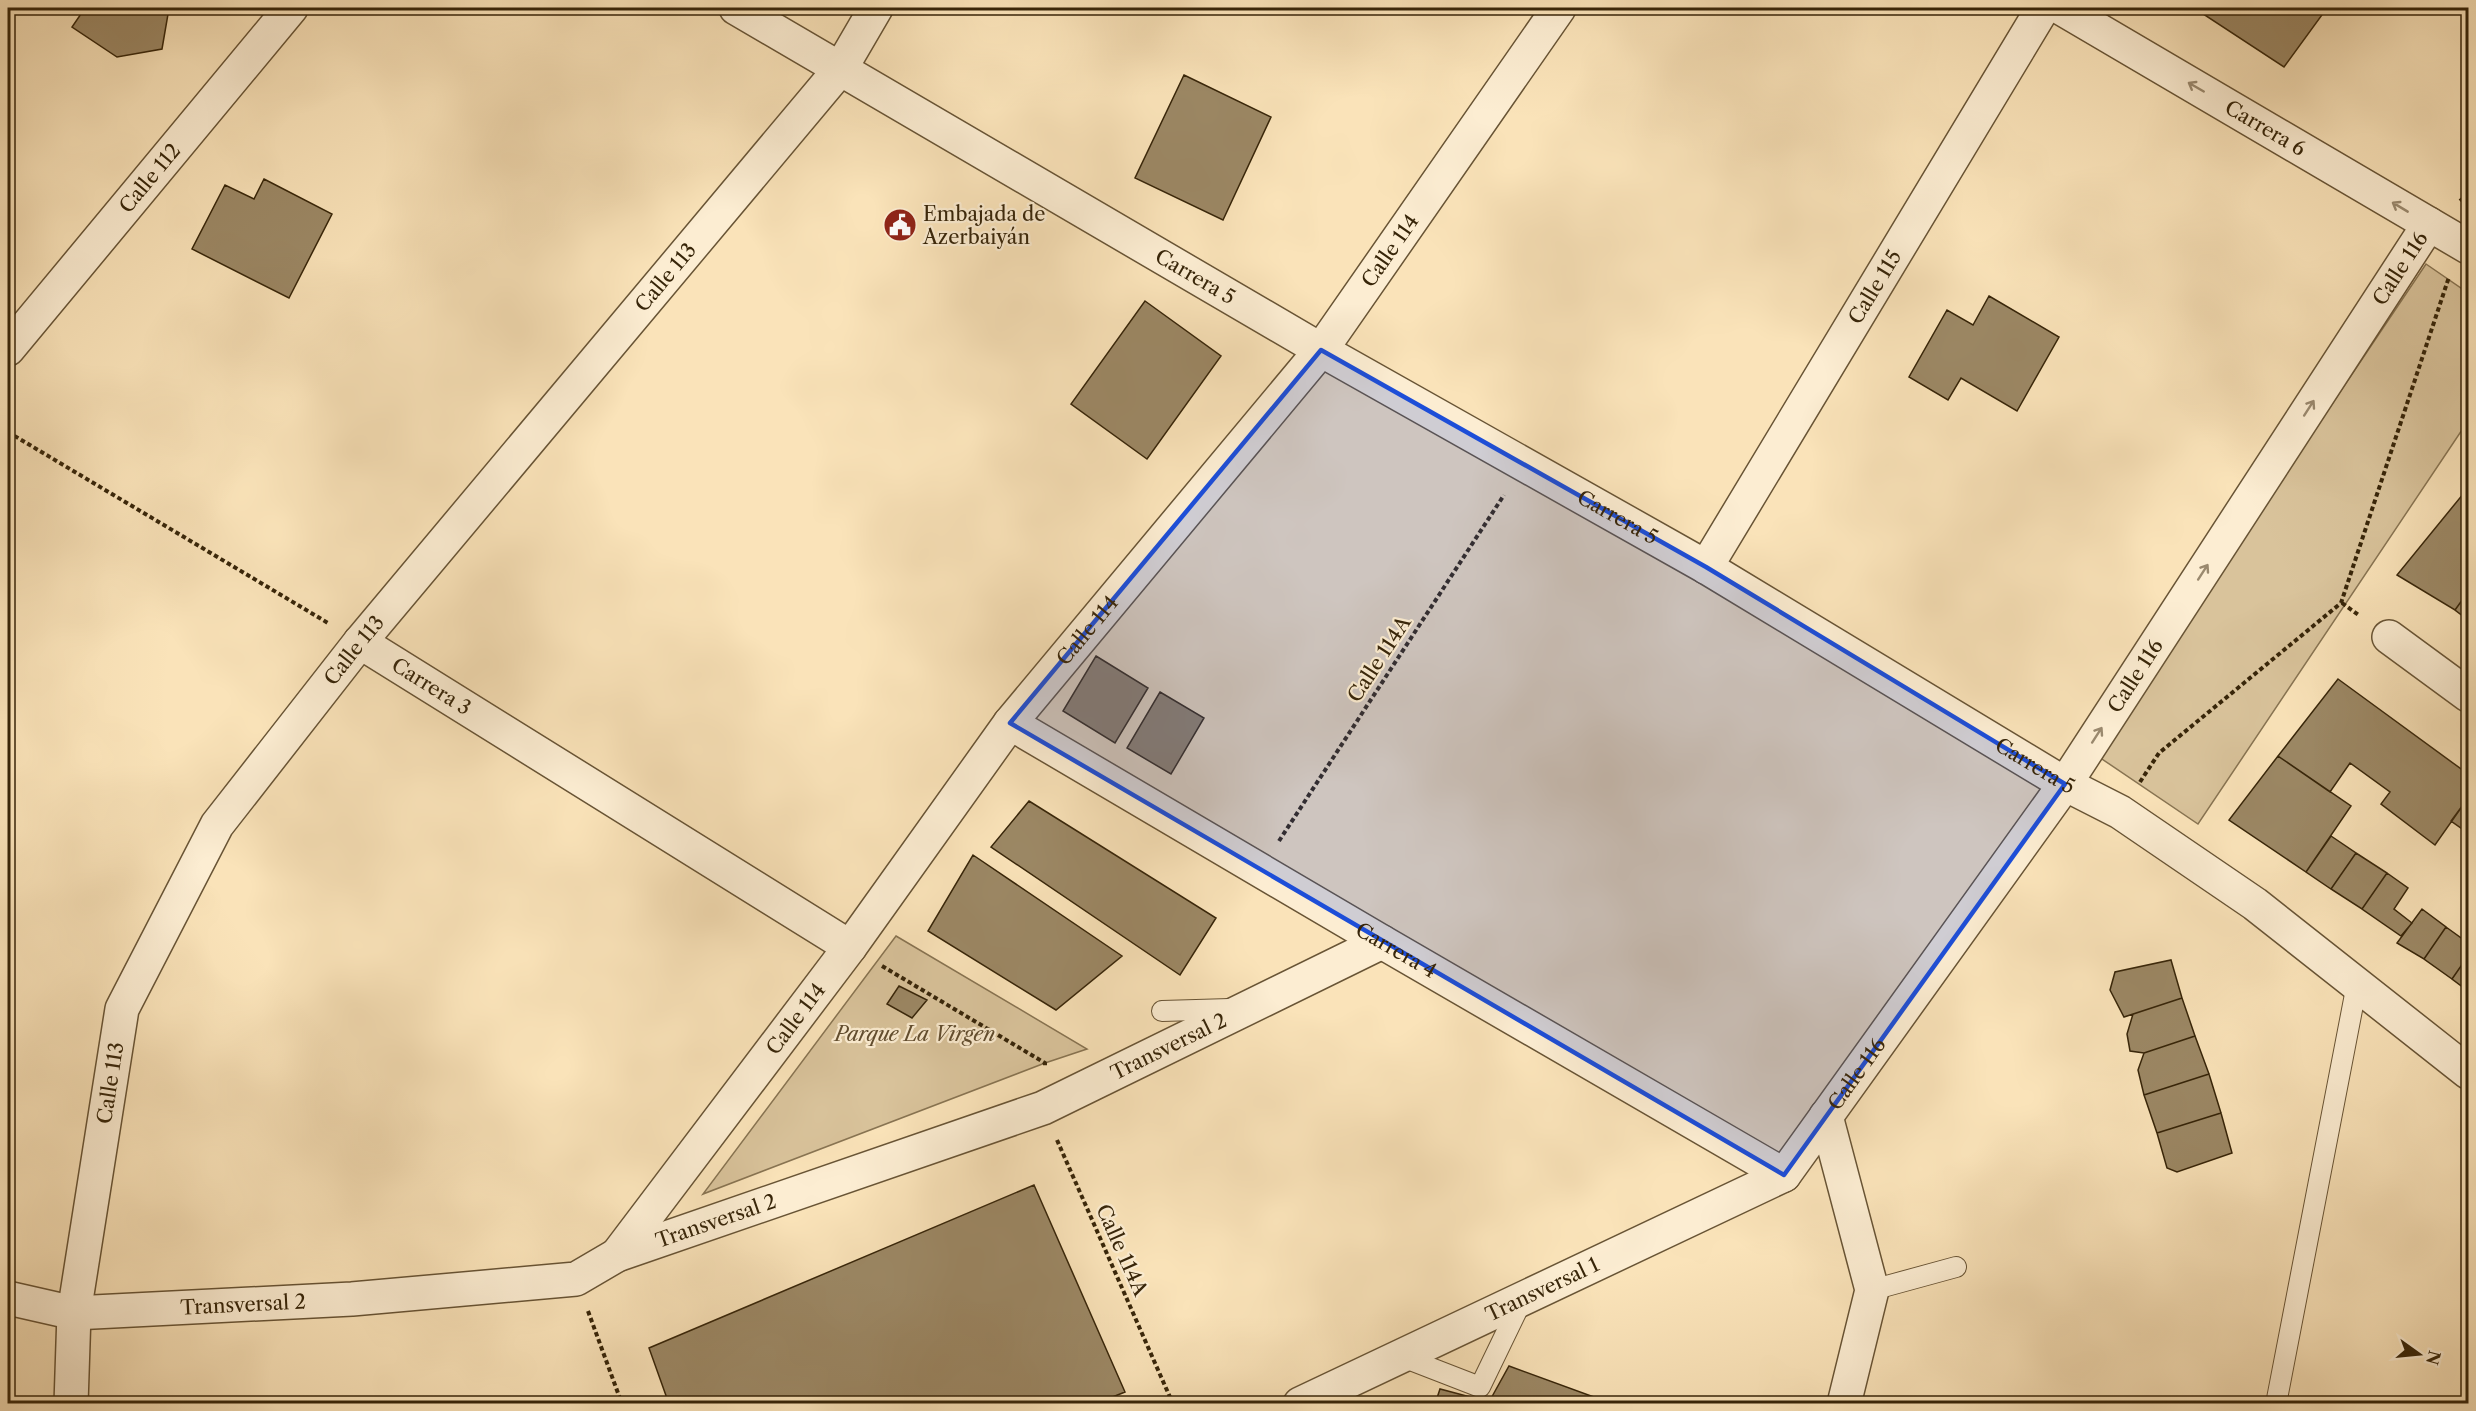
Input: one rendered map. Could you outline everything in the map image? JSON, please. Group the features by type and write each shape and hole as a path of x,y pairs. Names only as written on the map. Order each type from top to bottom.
{"street":[{"name":"Calle 112","path":"8,350 291,8"},
{"name":"Carrera 5","path":"736,8 1321,350 1706,567 2065,784 2120,812 2255,904 2469,1072"},
{"name":"Calle 113","path":"71,1404 74,1313 122,1009 217,825 360,642 841,68 876,8"},
{"name":"Calle 114","path":"617,1255 850,947 1010,723 1321,350 1559,8"},
{"name":"Calle 115","path":"1706,567 2043,8"},
{"name":"Carrera 6","path":"2061,8 2465,245"},
{"name":"Calle 116","path":"1784,1175 2065,784 2429,224"},
{"path":"2389,637 2469,695"},
{"name":"Carrera 3","path":"360,642 850,947"},
{"name":"Carrera 4","path":"1010,723 1784,1175"},
{"name":"Transversal 2","path":"8,1298 74,1313 352,1299 576,1279 617,1255 1043,1108 1382,942"},
{"name":"Calle 116","path":"1826,1116 1872,1290 1844,1404"},
{"name":"Transversal 1","path":"1300,1404 1784,1175"}],"lane":[{"path":"2276,1404 2357,984"},
{"path":"1162,1011 1245,1009"},
{"path":"1872,1290 1956,1267"},
{"path":"1400,1356 1480,1387 1523,1298"}],"path":[{"path":"2120,812 2159,753 2342,603 2465,245"},
{"path":"8,432 360,642"},
{"name":"Calle 114A","path":"1260,870 1524,464"},
{"path":"850,947 1045,1063 1043,1108"},
{"name":"Calle 114A","path":"1043,1108 1173,1404"},
{"path":"576,1279 622,1404"}],"highlighted area":[{"path":"1321,350 1706,567 2065,784 1784,1175 1010,723"}],"green space":[{"path":"2426,264 2468,293 2468,421 2198,824 2096,755"},
{"name":"Parque La Virgen","path":"896,936 1087,1049 703,1194"}],"building":[{"path":"85,8 172,8 168,14 162,49 117,57 72,27"},
{"path":"2194,8 2327,8 2284,67"},
{"path":"1184,75 1271,117 1223,220 1135,178"},
{"path":"264,179 332,214 289,298 192,249 225,185 254,199"},
{"path":"1989,296 2059,337 2017,411 1961,378 1948,400 1909,377 1947,310 1973,325"},
{"path":"1145,301 1221,356 1147,459 1071,404"},
{"path":"2468,488 2468,592 2455,610 2397,575"},
{"path":"2468,592 2468,620 2455,610"},
{"path":"1096,656 1148,688 1115,743 1063,711"},
{"path":"2338,679 2468,774 2468,798 2435,845 2381,804 2390,792 2350,763 2330,792 2278,756"},
{"path":"1160,692 1204,718 1171,774 1127,748"},
{"path":"2278,756 2351,806 2306,872 2229,820"},
{"path":"2468,798 2468,833 2451,821"},
{"path":"1029,801 1216,918 1180,975 991,847"},
{"path":"2331,836 2356,853 2331,889 2306,872"},
{"path":"2356,853 2387,873 2362,909 2331,889"},
{"path":"973,855 1122,956 1056,1010 928,931"},
{"path":"2387,873 2408,888 2394,909 2412,923 2401,936 2362,909"},
{"path":"2422,909 2446,927 2424,959 2397,943"},
{"path":"2446,927 2468,943 2468,956 2452,979 2424,959"},
{"path":"2468,956 2468,991 2452,979"},
{"path":"2171,960 2182,998 2124,1017 2110,990 2115,972"},
{"path":"899,986 927,1000 912,1018 887,1004"},
{"path":"2182,998 2195,1036 2144,1053 2130,1051 2127,1034 2133,1014"},
{"path":"2195,1036 2209,1074 2144,1095 2138,1070 2144,1053"},
{"path":"2209,1074 2221,1113 2157,1133 2144,1095"},
{"path":"2221,1113 2232,1153 2177,1172 2167,1168 2157,1133"},
{"path":"1034,1185 1125,1392 1095,1404 669,1404 649,1348"},
{"path":"1509,1366 1613,1404 1435,1404 1440,1389 1489,1402"}],"place":[{"name":"Embajada de Azerbaiyán","path":"900,225"}]}
